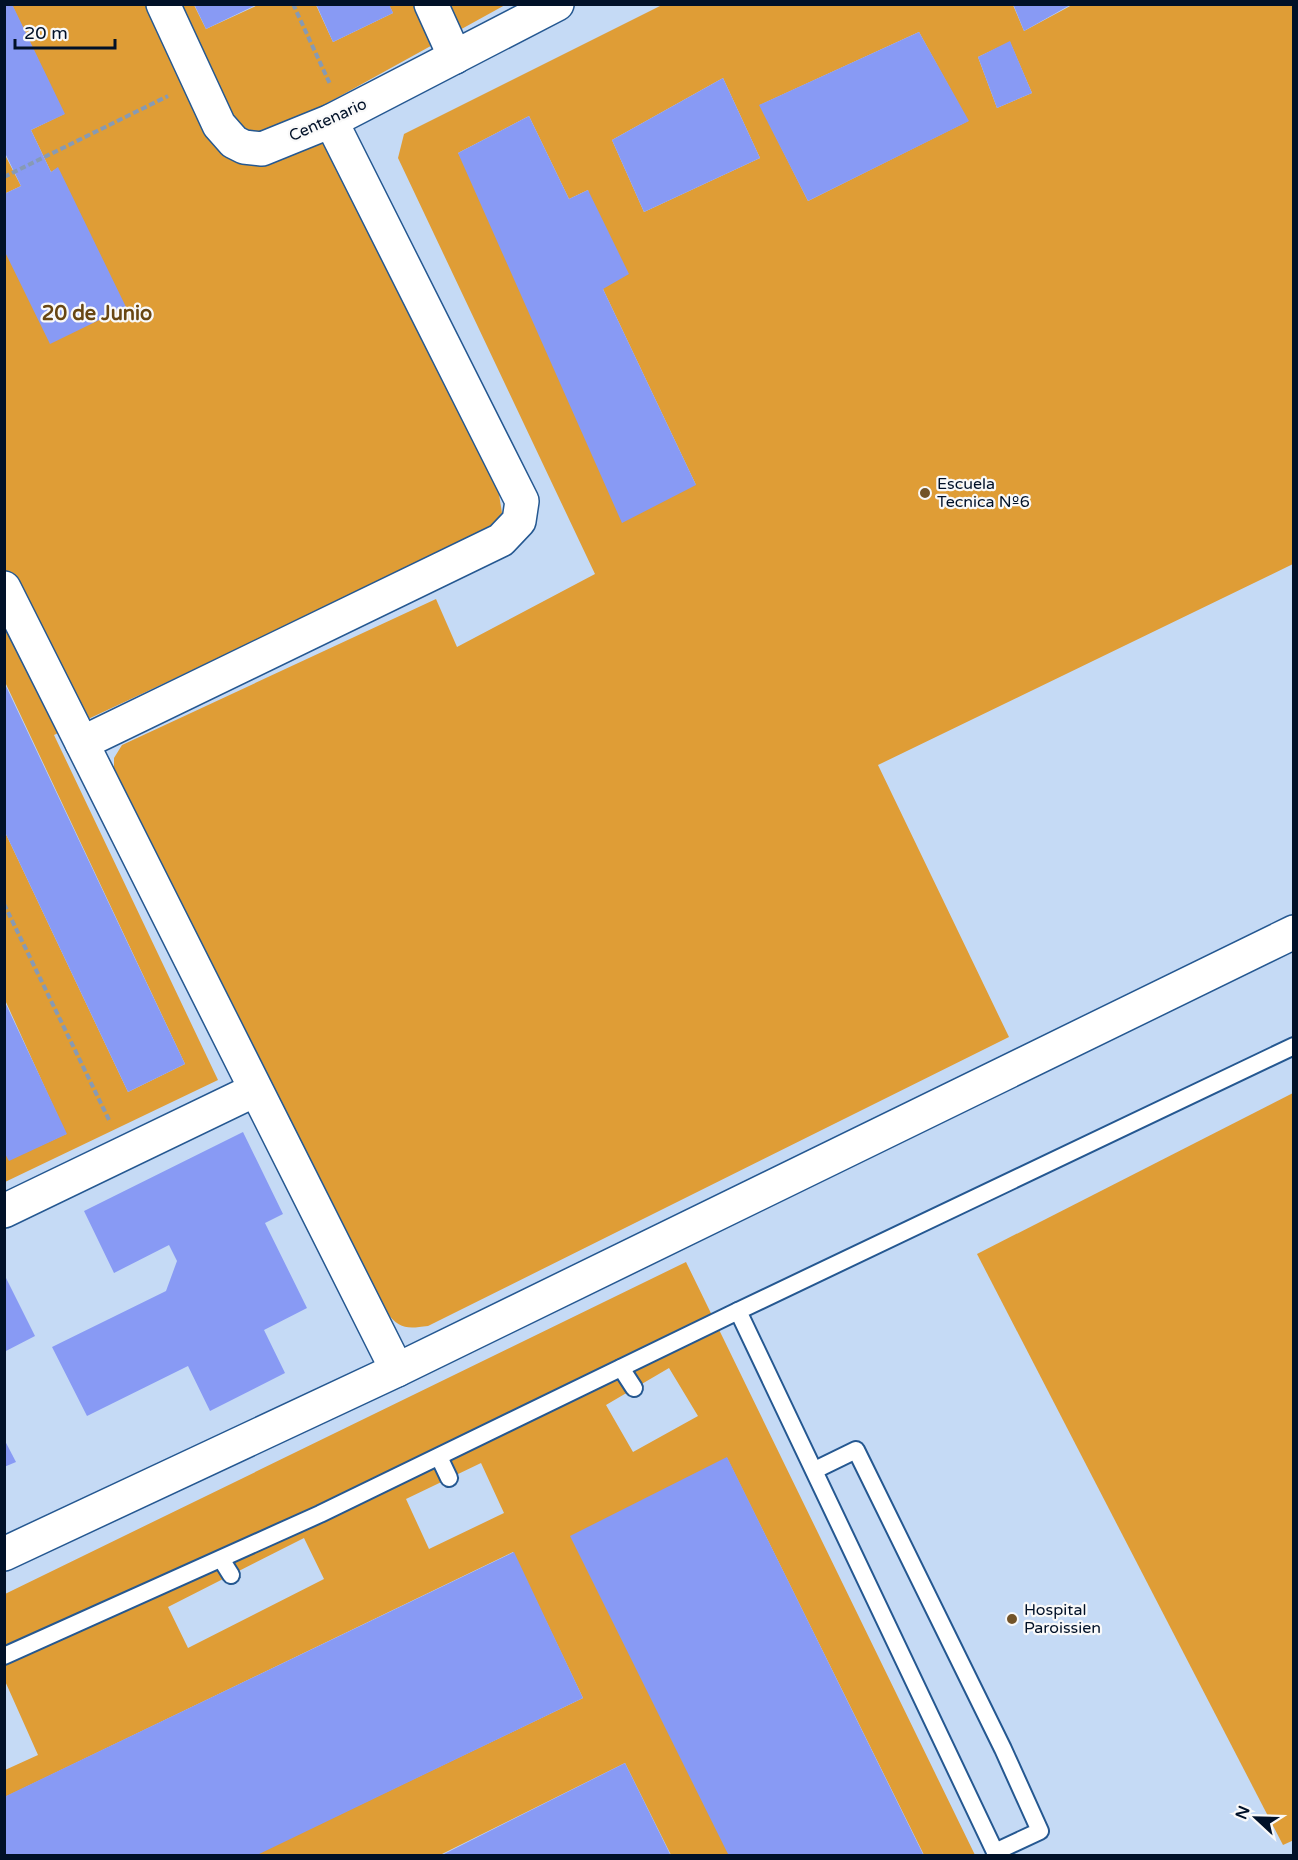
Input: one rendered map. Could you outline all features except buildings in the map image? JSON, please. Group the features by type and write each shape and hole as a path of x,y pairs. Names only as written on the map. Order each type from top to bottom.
{"street":[{"name":"Centenario","path":"163,4 219,125 234,142 244,147 262,149 338,118 557,4"},
{"path":"431,4 455,57"},
{"path":"82,743 501,540 519,521 522,501 338,118"},
{"path":"4,588 398,1370"},
{"path":"4,1554 398,1370 1293,932"},
{"path":"5,1209 255,1090"}],"lane":[{"path":"4,1656 222,1559 439,1457 738,1311 1293,1046"},
{"path":"738,1311 996,1854 1040,1831 1003,1749 855,1450 815,1470"},
{"path":"621,1368 634,1388"},
{"path":"439,1457 449,1478"},
{"path":"222,1559 231,1575"}],"path":[{"path":"293,4 338,118"},
{"path":"4,177 198,80"},
{"path":"4,904 125,1153"}],"shaded area":[{"path":"12,5 194,5 206,29 258,5 316,5 333,42 393,13 389,5 505,5 313,111 497,482 502,513 485,533 54,735 218,1080 5,1182 5,1152 9,1160 66,1134 5,1000 4,830 128,1092 185,1064 5,682 5,250 58,168 51,172 31,130 64,114"},
{"path":"662,5 1013,5 1024,31 1072,5 1293,5 1293,564 878,765 1009,1037 428,1326 414,1327 400,1325 386,1312 114,772 114,758 122,745 436,599 457,647 595,574 398,158 404,134","holes":["919,32 968,121 808,201 760,105","1010,42 1032,93 997,108 978,57","723,78 760,158 644,212 612,140","529,116 569,199 588,190 603,289 696,485 458,153"]},
{"path":"4,153 21,186 4,194"},
{"path":"1293,1093 1294,1840 1283,1845 977,1254"},
{"path":"686,1262 975,1855 924,1855 727,1458 729,1855 671,1855 625,1763 440,1855 255,1855 583,1698 513,1552 5,1797 5,1770 38,1755 5,1681 5,1594","holes":["669,1368 698,1416 633,1452 606,1405","481,1463 504,1513 429,1549 406,1499","304,1538 324,1579 188,1648 168,1607"]}],"place":[{"name":"Escuela Tecnica Nº6","path":"925,493"},
{"name":"Hospital Paroissien","path":"1012,1619"}],"district":[{"name":"20 de Junio","path":"97,314"}]}
